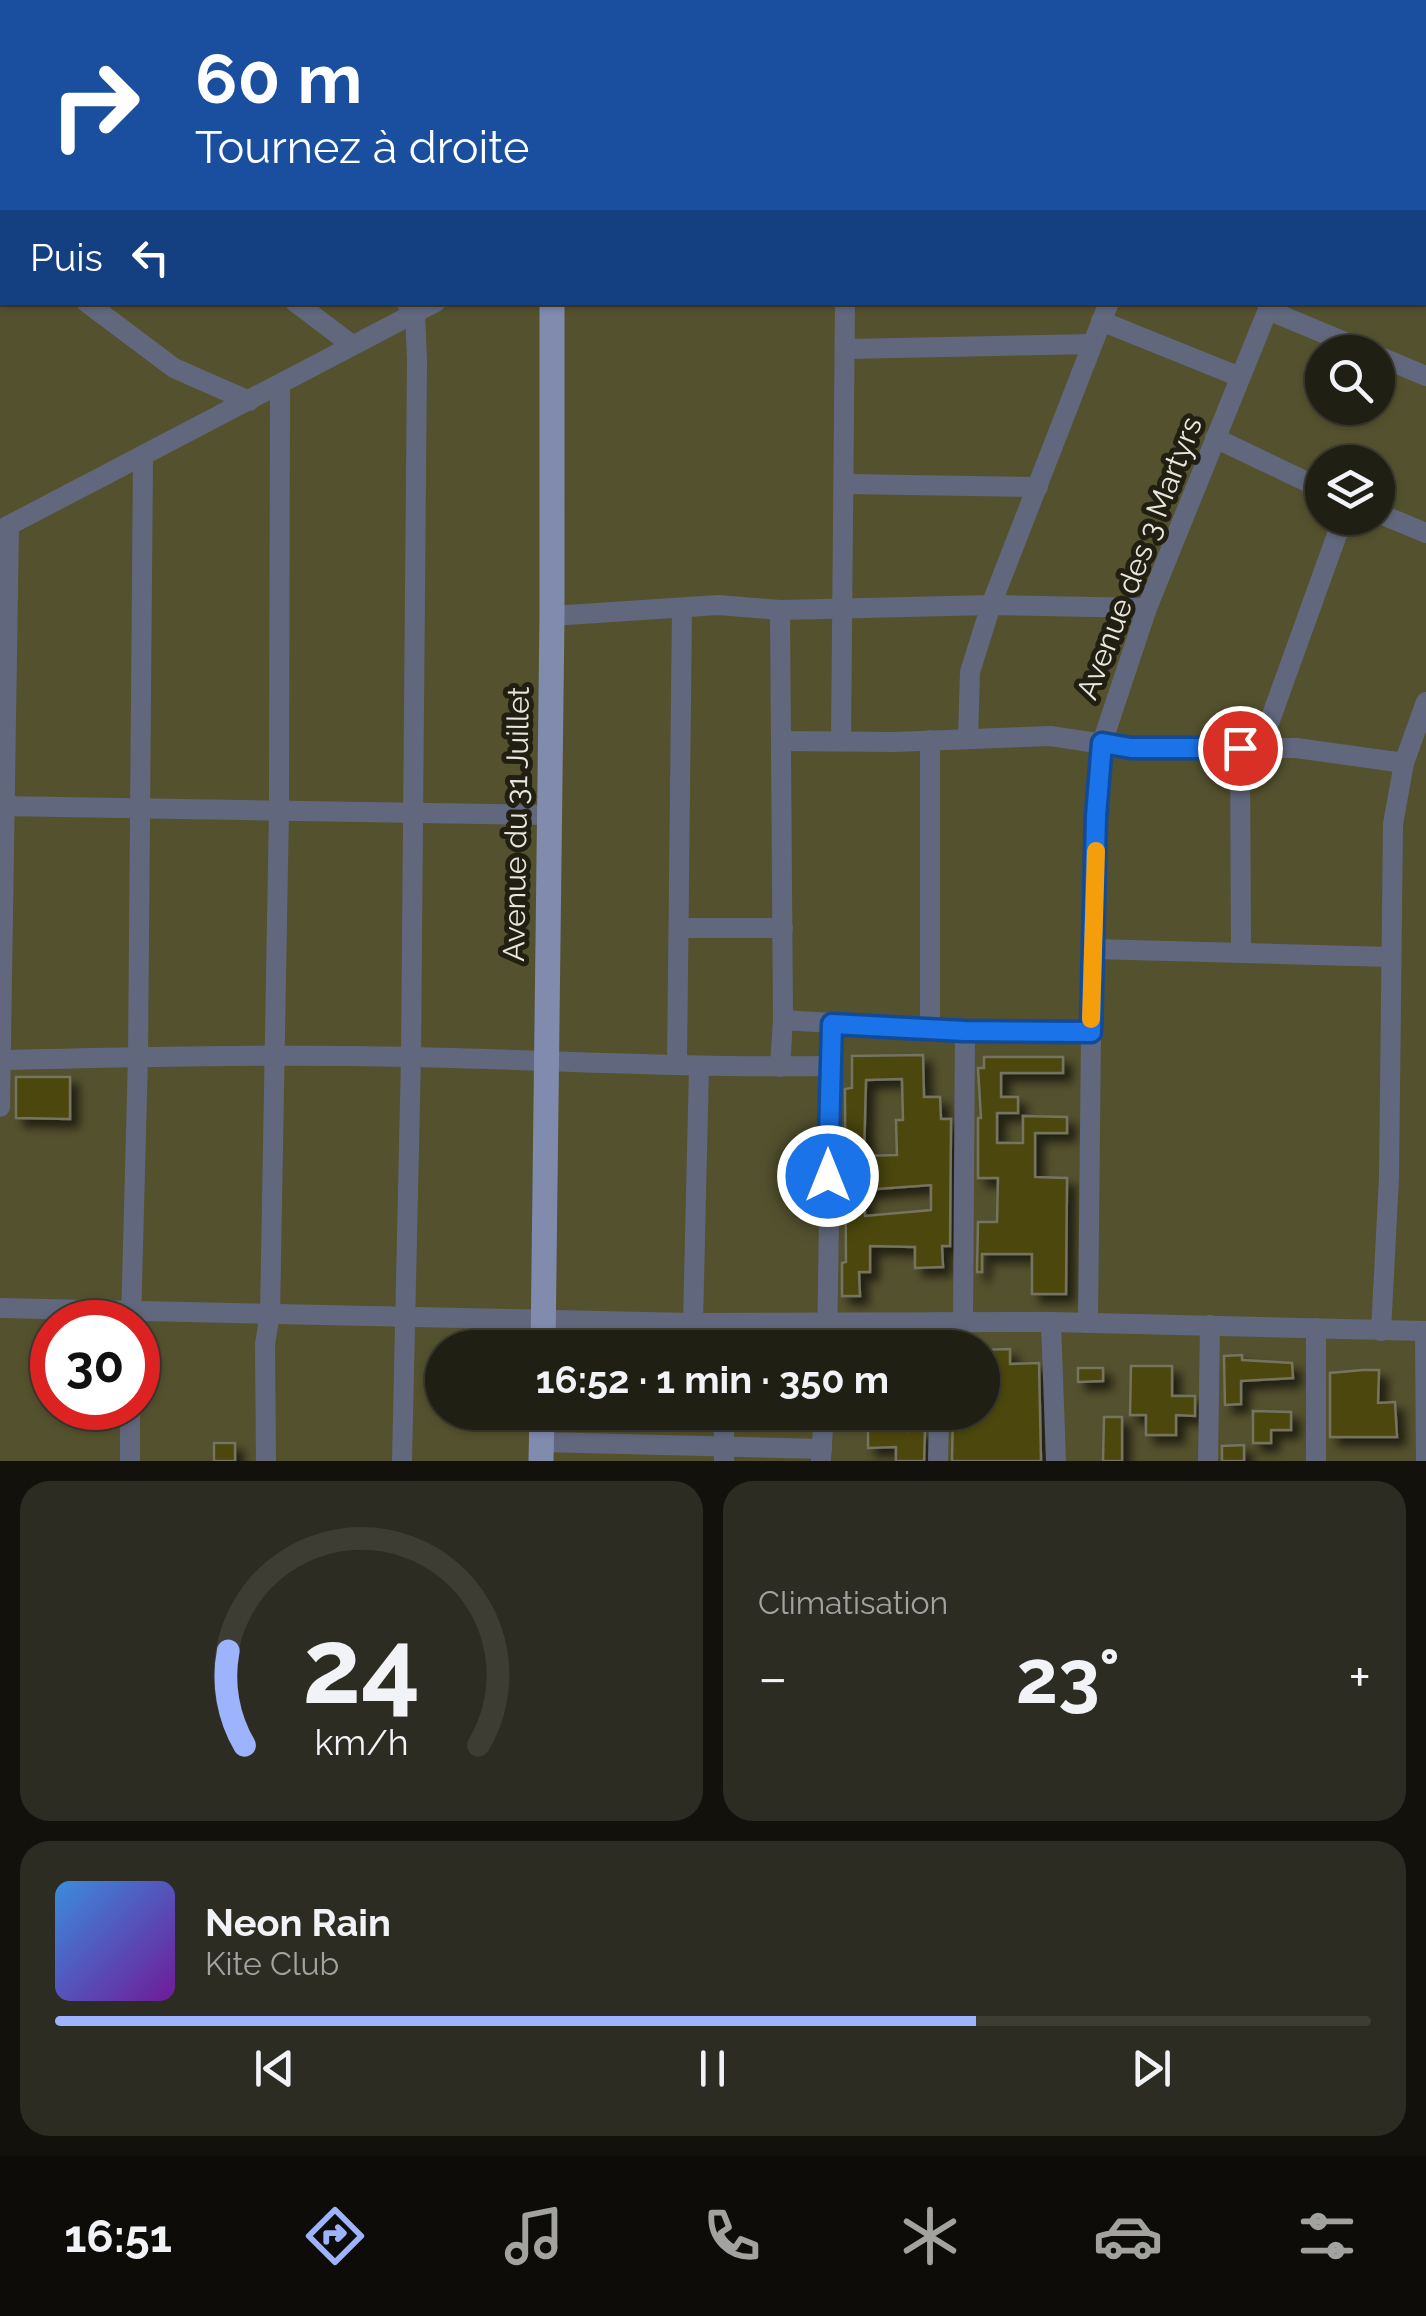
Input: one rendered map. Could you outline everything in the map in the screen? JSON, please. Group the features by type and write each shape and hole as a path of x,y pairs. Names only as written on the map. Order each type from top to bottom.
{"street":[{"path":"90,305 174,368 249,401"},
{"path":"299,305 352,344"},
{"name":"Avenue du 31 Juillet","path":"543,1330 552,305"},
{"path":"841,741 845,305"},
{"path":"1269,306 1333,335"},
{"name":"Avenue des 3 Martyrs","path":"1088,1323 1096,816 1102,743 1148,608 1269,306"},
{"path":"0,1107 5,528 280,386 410,308 417,360 411,1057 402,1461"},
{"path":"968,738 970,672 991,605 1105,312 1240,377"},
{"path":"847,349 1092,344"},
{"path":"1395,363 1426,376"},
{"path":"266,1461 265,1344 270,1314 279,809 280,386"},
{"path":"1215,438 1305,480"},
{"path":"131,1300 144,458"},
{"path":"846,484 1038,487"},
{"path":"1395,520 1426,534"},
{"path":"1241,952 1250,748 1336,535"},
{"path":"552,616 746,605 780,610 991,605 1148,608"},
{"path":"677,1062 682,608"},
{"path":"780,610 780,1067"},
{"path":"1381,1332 1389,1178 1393,824 1404,763 1426,702"},
{"path":"782,741 1050,736 1131,748 1296,748 1404,763"},
{"path":"930,740 930,1027"},
{"path":"3,806 548,815"},
{"path":"679,928 783,928"},
{"path":"1093,949 1391,957"},
{"path":"783,1020 964,1031 1091,1032"},
{"path":"828,1330 832,1024"},
{"path":"964,1031 964,1322"},
{"path":"0,1060 275,1056 677,1062 698,1067 829,1066"},
{"path":"693,1324 698,1067"},
{"path":"0,1308 30,1310"},
{"path":"160,1316 270,1314 693,1324 1051,1322 1426,1332 1426,1461"},
{"path":"939,1322 939,1330"},
{"path":"1051,1322 1056,1461"},
{"path":"722,1323 722,1330"},
{"path":"1208,1461 1210,1325"},
{"path":"1316,1328 1316,1461"},
{"path":"130,1430 130,1461"},
{"path":"541,1451 822,1455 823,1430"},
{"path":"938,1430 938,1461"}],"shaded area":[{"path":"0,305 1426,305 1426,1461 0,1461"}],"building":[{"path":"923,1055 924,1097 940,1097 941,1119 951,1119 950,1246 942,1246 943,1267 915,1268 915,1247 870,1246 870,1272 859,1272 860,1296 842,1296 842,1263 846,1262 845,1089 852,1088 852,1056","holes":["902,1079 903,1120 896,1120 897,1155 864,1156 866,1080","931,1185 931,1210 865,1216 864,1190"]},
{"path":"984,1057 1063,1057 1063,1073 1001,1073 1001,1097 1018,1097 1018,1113 997,1113 997,1143 1023,1143 1023,1116 1067,1117 1067,1133 1035,1133 1035,1177 1067,1178 1066,1294 1032,1294 1032,1254 982,1254 982,1272 977,1272 978,1222 997,1222 998,1178 978,1178 978,1068 984,1068"},
{"path":"16,1077 70,1077 70,1119 16,1118"},
{"path":"1000,1349 1010,1349 1010,1364 1039,1363 1041,1461 952,1461 953,1430 1000,1430"},
{"path":"1242,1355 1242,1360 1292,1363 1293,1378 1241,1381 1241,1404 1225,1405 1224,1356"},
{"path":"1131,1366 1172,1366 1172,1396 1195,1396 1195,1416 1176,1415 1176,1435 1146,1435 1146,1415 1130,1415"},
{"path":"1078,1368 1103,1368 1103,1381 1078,1382"},
{"path":"1379,1370 1378,1403 1395,1402 1397,1437 1330,1437 1330,1373"},
{"path":"1253,1411 1291,1412 1291,1430 1271,1430 1271,1443 1253,1443"},
{"path":"1104,1417 1122,1417 1122,1461 1103,1461"},
{"path":"868,1430 925,1430 924,1461 896,1461 896,1447 868,1448"},
{"path":"214,1443 235,1443 235,1461 214,1461"},
{"path":"1244,1445 1244,1461 1222,1461 1222,1446"}],"slow traffic":[{"path":"1091,1019 1096,851"}],"route":[{"path":"828,1176 832,1024 1091,1032 1096,816 1102,743 1131,748 1240,748"}]}
